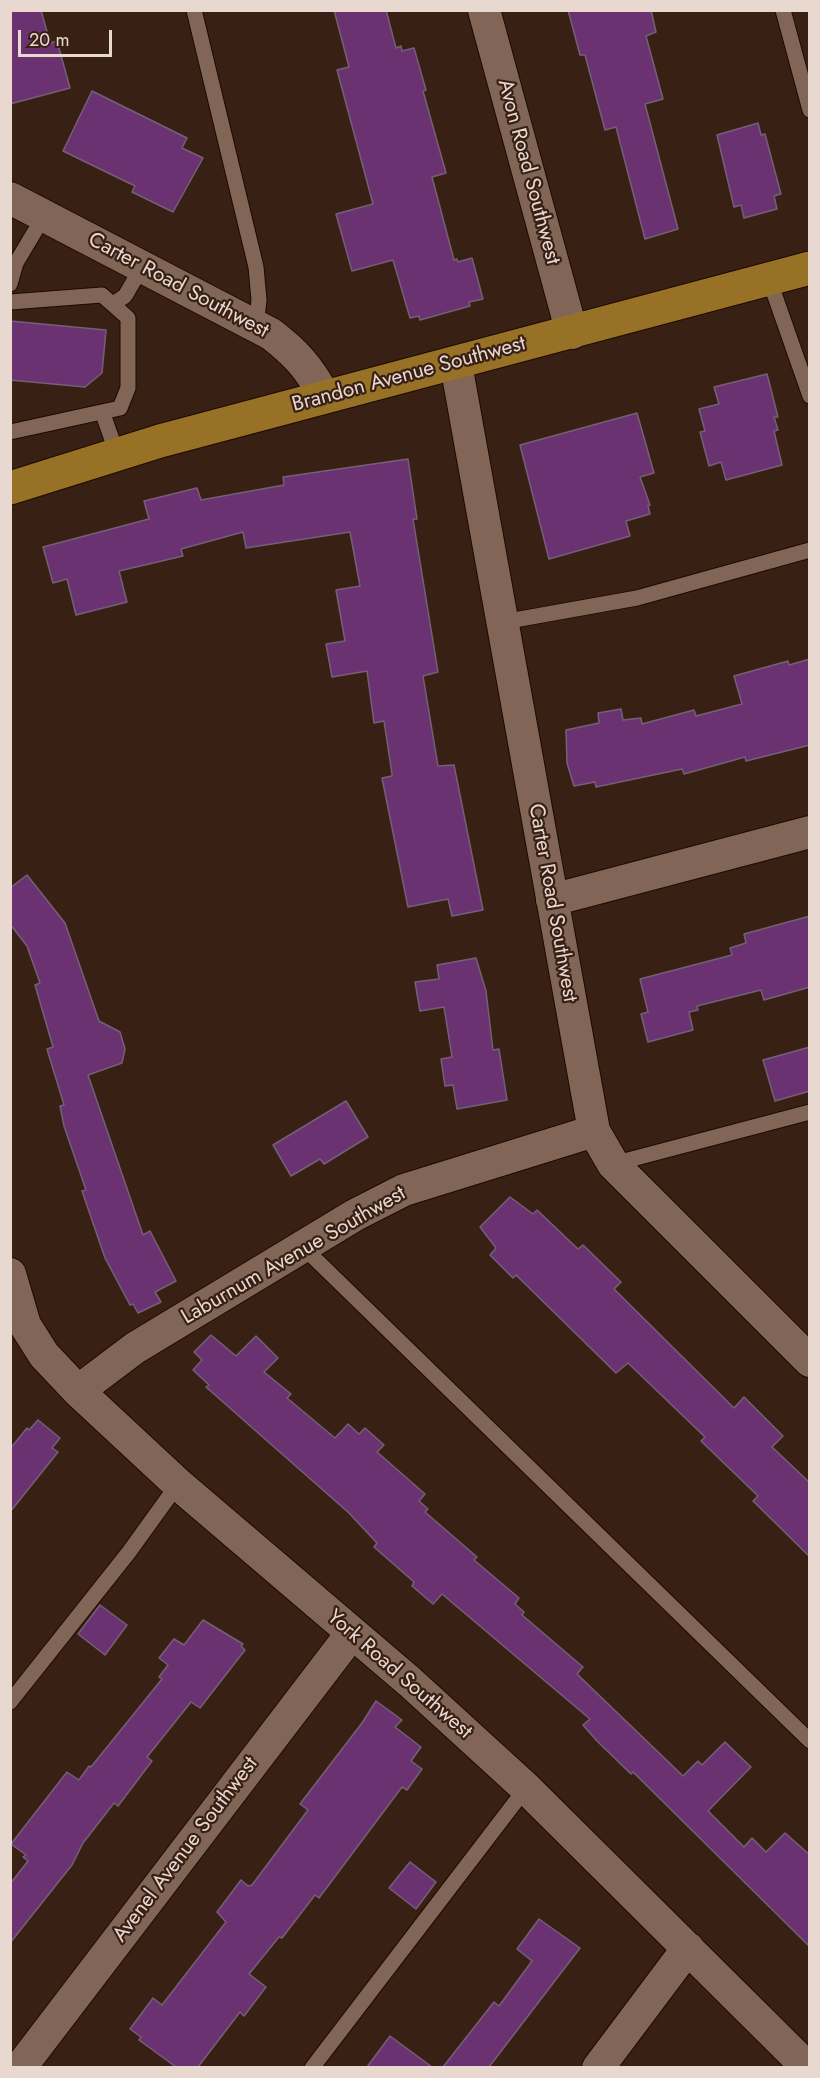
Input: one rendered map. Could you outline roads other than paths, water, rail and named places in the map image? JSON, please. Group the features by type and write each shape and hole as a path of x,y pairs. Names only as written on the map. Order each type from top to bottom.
{"main road":[{"name":"Brandon Avenue Southwest","path":"10,488 117,454 810,268"}],"street":[{"name":"Avon Road Southwest","path":"484,10 572,333"},
{"name":"Carter Road Southwest","path":"10,198 271,334 295,352 310,370 325,398"},
{"name":"Carter Road Southwest","path":"456,364 594,1131 613,1164 810,1361"},
{"path":"552,900 810,832"},
{"name":"Laburnum Avenue Southwest","path":"78,1391 135,1348 356,1215 404,1190 594,1131"},
{"name":"York Road Southwest","path":"12,1287 25,1325 44,1355 78,1391 178,1484 352,1633 526,1788 808,2067"},
{"name":"Avenel Avenue Southwest","path":"20,2067 352,1633"},
{"path":"598,2067 688,1948"}],"lane":[{"path":"194,10 256,267 259,300 256,327"},
{"path":"783,10 810,110"},
{"path":"10,284 16,263 44,216"},
{"path":"113,304 125,296 142,267"},
{"path":"769,279 810,396"},
{"path":"10,302 102,295 128,318 128,388 120,408 103,414 10,432"},
{"path":"103,414 117,454"},
{"path":"503,622 637,598 810,550"},
{"path":"613,1164 810,1112"},
{"path":"303,1247 810,1741"},
{"path":"10,1702 129,1552 178,1484"},
{"path":"312,2067 526,1788"}]}
